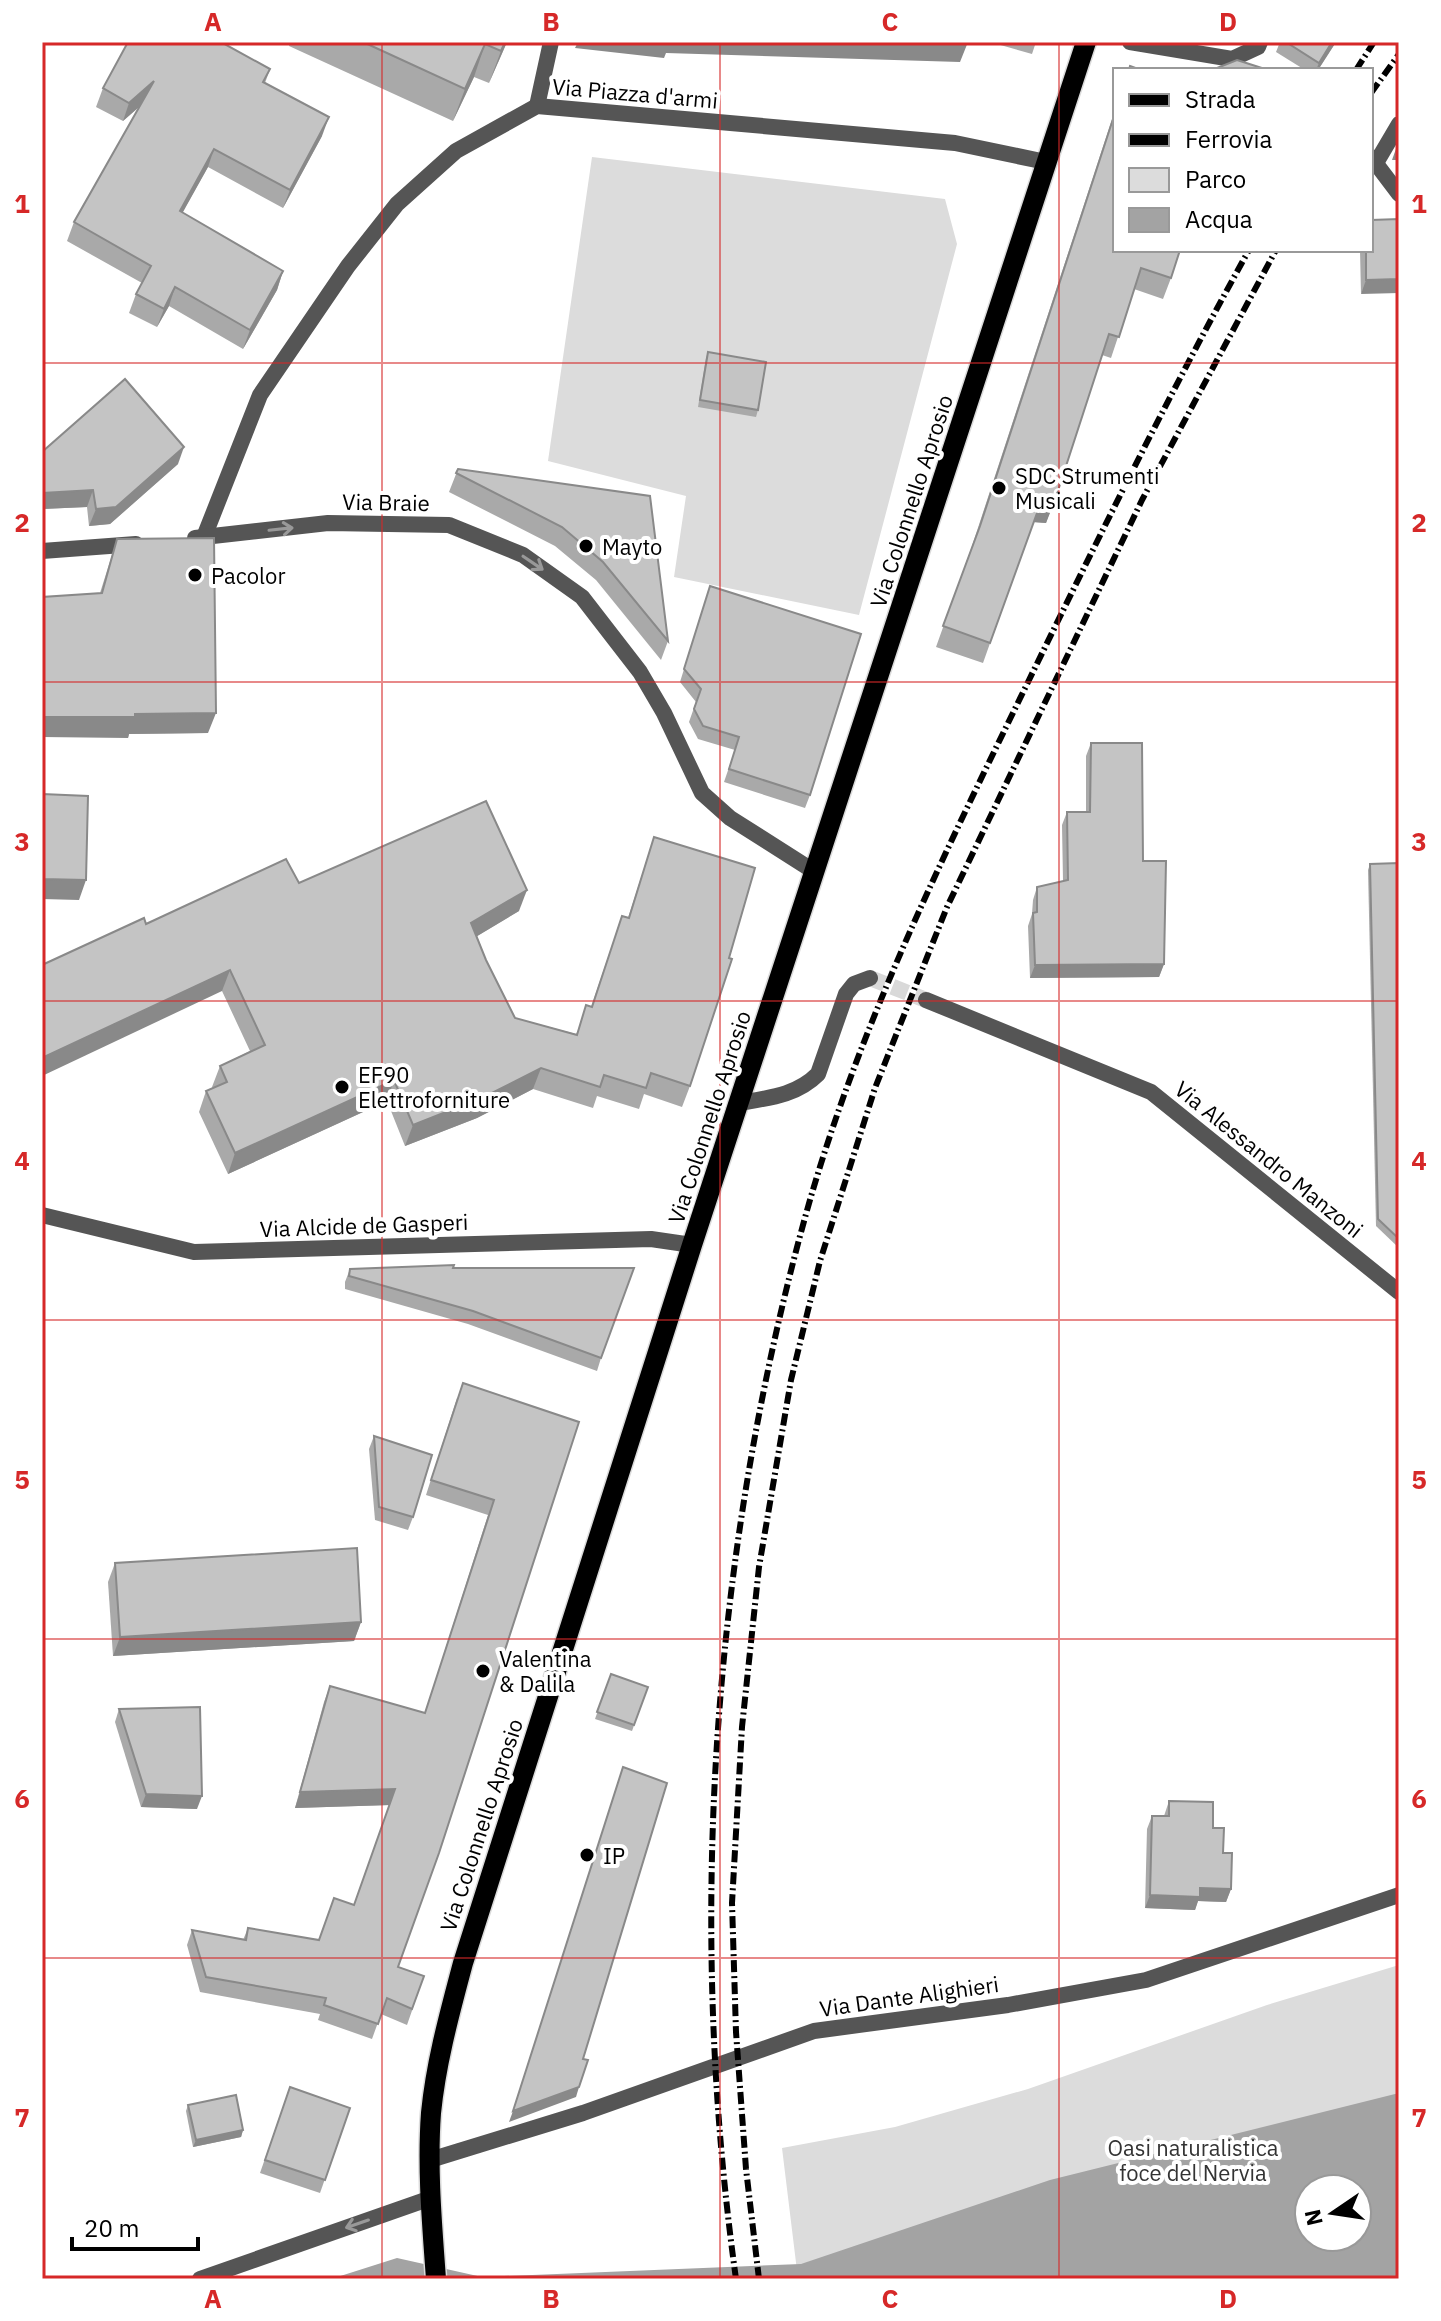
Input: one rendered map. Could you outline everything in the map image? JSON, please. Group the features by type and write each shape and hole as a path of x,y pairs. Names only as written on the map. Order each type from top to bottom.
{"main road":[{"name":"Via Colonnello Aprosio","path":"436,2279 431,2208 431,2113 438,2066 463,1963 692,1245 1086,42"}],"street":[{"path":"537,106 551,42"},
{"path":"1130,42 1232,59 1248,68"},
{"path":"1232,59 1258,47 1260,42"},
{"name":"Via Piazza d'armi","path":"204,537 260,395 348,266 397,204 456,151 537,106 955,143 1046,162"},
{"path":"1399,124 1374,160 1399,194"},
{"name":"Via Braie","path":"175,540 328,523 449,525 523,555 582,597 640,672 664,713 702,793 730,818 815,872"},
{"path":"42,551 145,543"},
{"path":"739,1103 783,1095 809,1083 818,1074 846,994 854,984 870,978"},
{"name":"Via Alessandro Manzoni","path":"926,1000 1151,1092 1399,1292"},
{"name":"Via Alcide de Gasperi","path":"42,1215 194,1252 651,1239 692,1245"},
{"name":"Via Dante Alighieri","path":"430,2160 583,2113 814,2031 1008,2005 1146,1980 1399,1895"},
{"path":"200,2279 431,2208"}],"green space":[{"path":"592,157 945,199 957,244 859,615 674,577 686,496 548,461"},
{"name":"Oasi naturalistica foce del Nervia","path":"1399,1965 1399,2279 798,2279 782,2148 895,2127 1028,2089 1267,2005"}],"water":[{"path":"1399,2093 1399,2279 331,2279 397,2258 482,2277 801,2264 1050,2180"}],"building":[{"path":"128,42 221,42 270,69 263,82 329,117 290,190 214,149 180,211 283,271 250,330 175,287 164,309 136,294 151,266 74,222 154,81 129,103 103,88"},
{"path":"363,42 505,42 501,51 485,44 465,89"},
{"path":"1286,42 1332,42 1319,63"},
{"path":"1237,60 1262,68 1217,68"},
{"path":"1113,119 1113,252 1179,252 1171,278 1141,268 1119,337 1109,334 1054,503 1041,502 990,643 943,626 980,526"},
{"path":"1399,219 1399,279 1366,280 1366,252 1373,252 1373,220"},
{"path":"708,352 766,362 758,410 700,400"},
{"path":"125,379 184,447 116,507 96,509 93,490 42,493 42,452"},
{"path":"458,469 650,496 668,641 603,562 562,527 456,473"},
{"path":"214,538 216,713 42,717 42,597 102,593 117,539"},
{"path":"710,586 861,634 810,795 729,769 739,737 703,726 694,709 701,689 684,669"},
{"path":"1091,743 1142,743 1143,861 1166,861 1164,964 1035,965 1033,913 1037,912 1037,887 1068,880 1067,812 1090,812"},
{"path":"42,794 88,796 86,880 42,879"},
{"path":"486,801 527,890 471,923 515,1018 577,1035 586,1005 592,1007 622,916 629,918 654,837 755,868 729,958 732,959 690,1086 651,1073 646,1088 604,1075 600,1087 541,1068 484,1097 413,1125 394,1080 235,1153 206,1091 227,1082 220,1066 265,1045 230,970 42,1058 42,965 144,918 146,924 286,859 299,883"},
{"path":"1399,863 1399,1239 1378,1219 1370,864"},
{"path":"454,1265 453,1268 634,1268 601,1358 473,1311 349,1276 350,1269"},
{"path":"463,1383 579,1422 439,1853 398,1967 424,1976 412,2009 387,1998 378,2024 324,2005 326,1998 206,1977 192,1930 246,1940 248,1928 319,1940 334,1898 354,1905 395,1789 300,1792 330,1686 425,1713 494,1500 431,1480"},
{"path":"374,1436 432,1455 413,1517 379,1507"},
{"path":"357,1548 361,1622 120,1637 115,1563"},
{"path":"611,1674 648,1687 634,1725 597,1712"},
{"path":"200,1707 202,1796 146,1794 119,1709"},
{"path":"623,1767 667,1783 583,2059 588,2060 579,2087 513,2111"},
{"path":"1169,1801 1213,1802 1213,1828 1224,1828 1223,1853 1232,1853 1231,1889 1200,1888 1200,1897 1150,1895 1152,1816 1169,1816"},
{"path":"290,2087 350,2108 325,2180 265,2160"},
{"path":"236,2095 243,2130 196,2140 188,2105"}],"tunnel":[{"path":"870,978 926,1000"}],"railway":[{"path":"1357,68 1374,42"},
{"path":"1373,90 1399,54"},
{"path":"736,2279 721,2146 713,2013 712,1878 717,1743 729,1609 748,1475 774,1344 806,1214 847,1087 924,901 1097,542 1248,252"},
{"path":"759,2279 746,2169 736,2032 732,1903 742,1727 759,1567 791,1380 820,1261 875,1088 947,907 1142,500 1275,252"}],"place":[{"name":"SDC Strumenti Musicali","path":"999,488"},
{"name":"Mayto","path":"586,546"},
{"name":"Pacolor","path":"195,575"},
{"name":"EF90 Elettroforniture","path":"342,1087"},
{"name":"Valentina & Dalila","path":"483,1671"},
{"name":"IP","path":"587,1855"}]}
